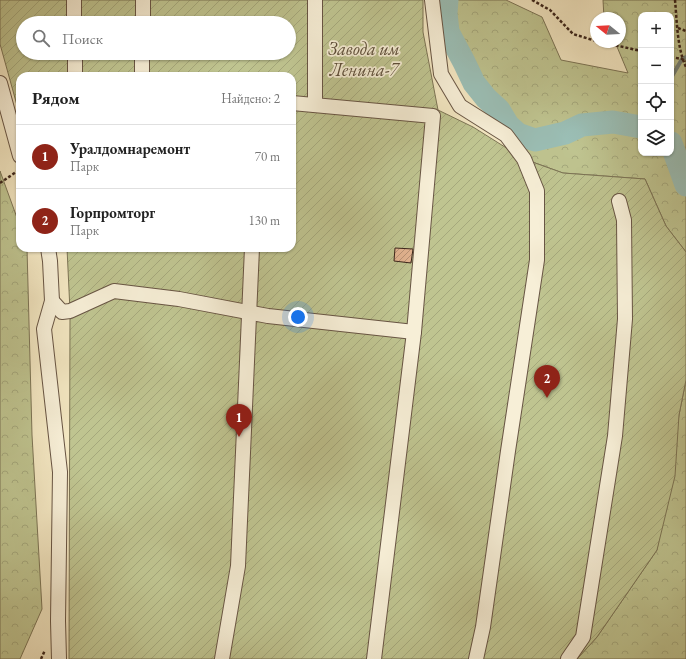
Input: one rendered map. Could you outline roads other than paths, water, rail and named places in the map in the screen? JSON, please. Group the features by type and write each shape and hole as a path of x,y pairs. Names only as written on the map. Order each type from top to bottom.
{"street":[{"path":"74,0 74,16"},
{"path":"143,0 143,16"},
{"path":"315,0 315,105"},
{"path":"432,0 441,74 460,106 506,135 524,159 537,191 537,260 483,627 476,659"},
{"path":"74,60 75,72"},
{"path":"142,60 142,72"},
{"path":"0,83 16,141"},
{"path":"296,103 433,116 414,332 374,659"},
{"path":"568,659 583,637 615,436 626,319 624,220 619,201"},
{"path":"49,252 52,301 44,329 60,472 58,621 59,659"},
{"path":"222,659 238,566 252,252"},
{"path":"52,301 62,312 70,311 114,291 180,299 268,316 414,332"}],"waterway":[{"path":"447,0 446,13 448,32 474,83 486,98 499,110 508,125 518,134 535,140 565,133 582,125 613,122 638,126"},
{"path":"674,73 682,59 686,57"},
{"path":"674,151 686,185"}],"place":[{"name":"Горпромторг","path":"547,398"},
{"name":"Уралдомнаремонт","path":"239,437"}],"park label":[{"name":"Завода им Ленина-7","path":"364,58"}]}
